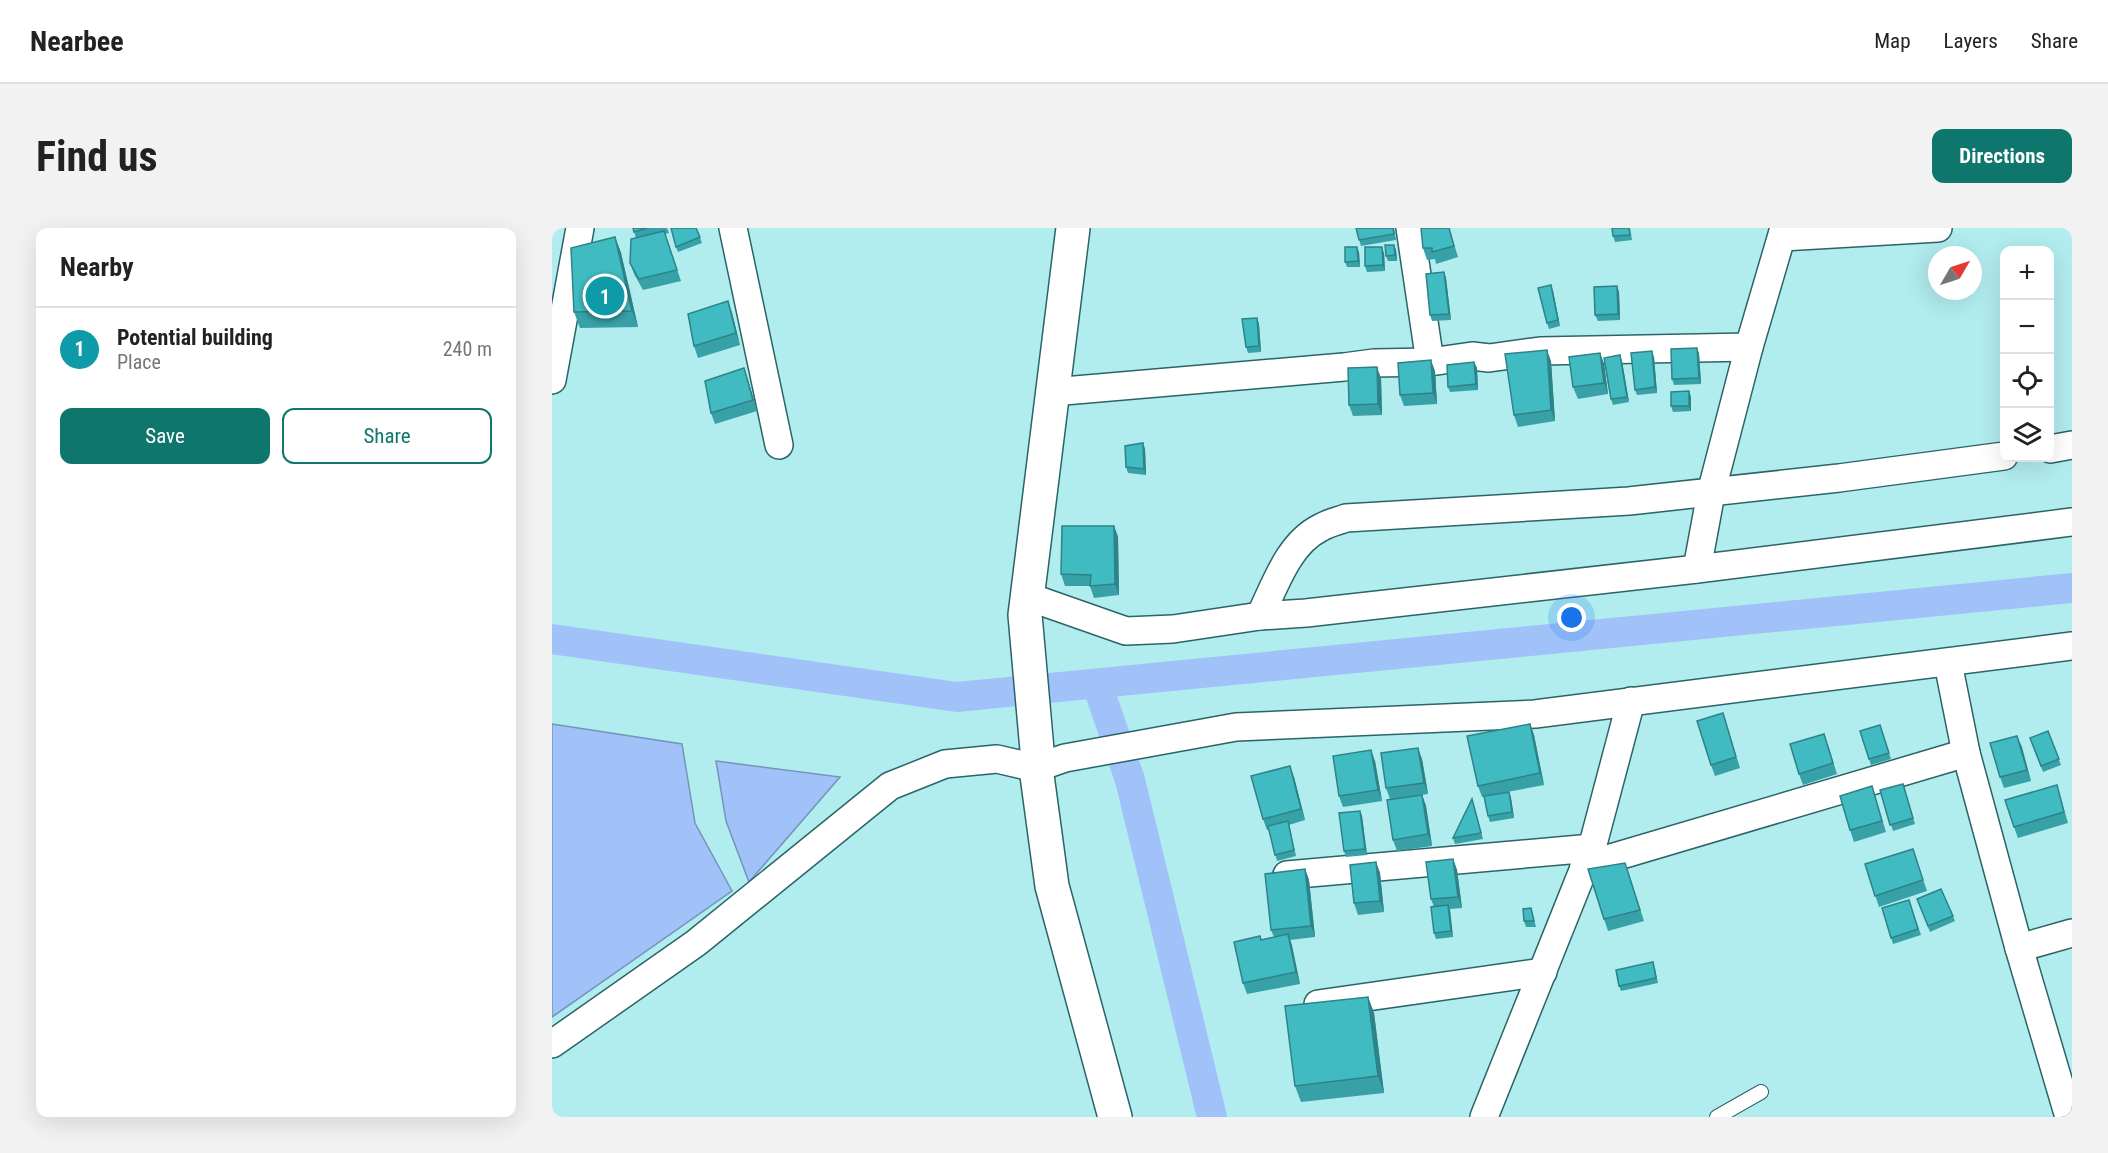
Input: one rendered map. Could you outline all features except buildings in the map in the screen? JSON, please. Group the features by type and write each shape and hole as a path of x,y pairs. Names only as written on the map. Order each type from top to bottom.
{"main road":[{"path":"1073,228 1027,606 1046,759 1052,886 1114,1117"}],"street":[{"path":"552,380 580,228"},
{"path":"733,228 779,445"},
{"path":"1410,228 1430,362"},
{"path":"1696,569 1711,493 1749,347 1783,233 1938,228"},
{"path":"1052,392 1374,363 1430,362 1472,356 1489,358 1539,351 1749,347"},
{"path":"2054,448 2072,445"},
{"path":"1260,616 1287,561 1300,543 1318,528 1346,518 1629,501 1711,493 2000,457"},
{"path":"1027,606 1126,631 1173,629 1260,616 1306,613 1696,569 2072,522"},
{"path":"552,1044 696,942 890,786 945,764 997,759 1046,759 1236,727 1535,714 2072,646"},
{"path":"1948,663 1966,753 2019,948 2070,1113"},
{"path":"1484,1117 1588,857 1631,702"},
{"path":"1287,875 1588,857 1966,753"},
{"path":"2019,948 2072,933"},
{"path":"1308,1005 1543,972"}],"lane":[{"path":"1717,1117 1761,1092"}],"water":[{"path":"552,724 682,744 695,823 732,891 552,1017"},
{"path":"716,761 840,777 749,882 726,821"}],"waterway":[{"path":"552,639 957,697 2072,588"},
{"path":"1097,684 1130,780 1212,1117"}],"place":[{"name":"Potential building","path":"605,296"}]}
